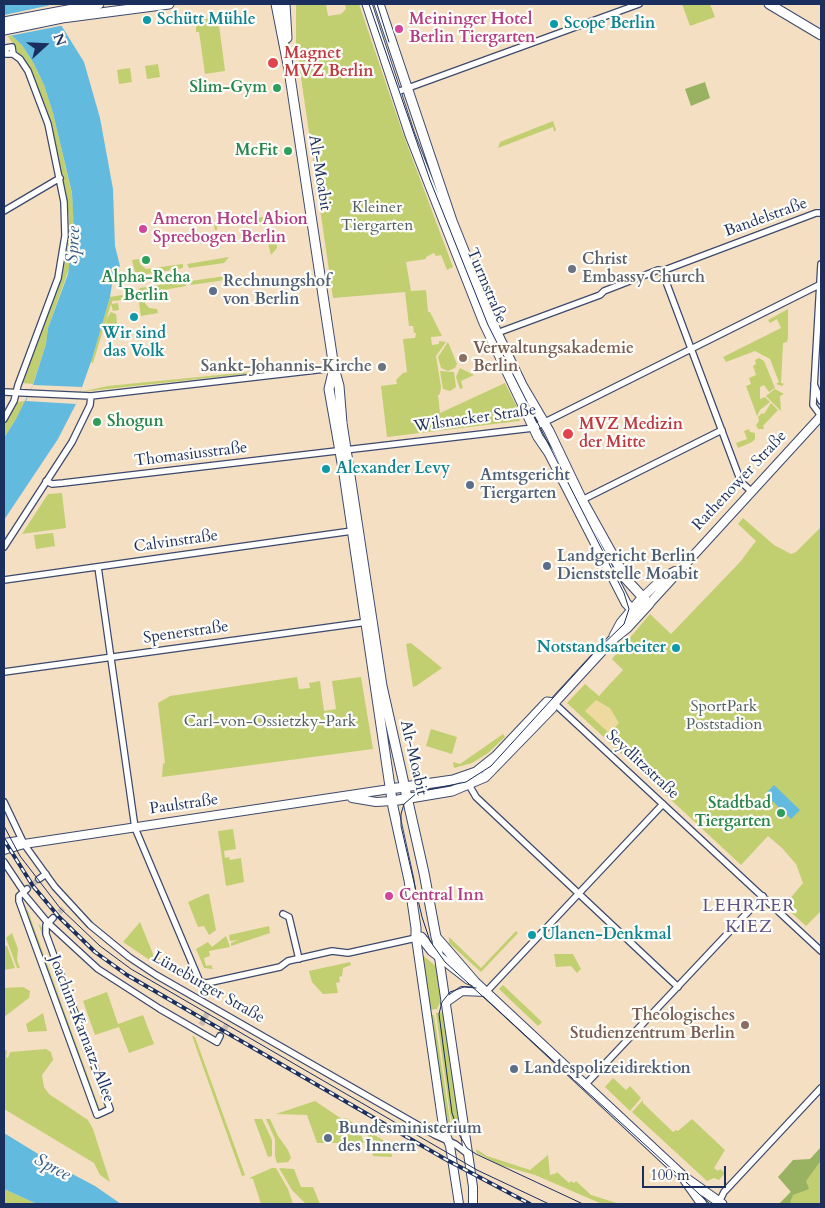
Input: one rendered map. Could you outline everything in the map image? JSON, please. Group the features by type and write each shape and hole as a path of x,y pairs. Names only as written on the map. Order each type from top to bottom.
{"main road":[{"path":"4,30 99,4"},
{"path":"4,22 169,4"},
{"name":"Alt-Moabit","path":"276,4 289,70 334,368 328,386 343,450 390,790 408,875 418,937"},
{"name":"Alt-Moabit","path":"285,4 289,70"},
{"name":"Turmstraße","path":"367,4 415,148 476,303 533,428 549,453 626,603 635,613"},
{"name":"Turmstraße","path":"379,4 452,221 497,332 522,385 545,424 582,500 626,579 645,601"},
{"path":"769,4 821,34"},
{"name":"Alt-Moabit","path":"343,450 352,531 368,621 423,865 436,937"},
{"name":"Rathenower Straße","path":"392,801 407,800 469,785 485,777 506,758 552,708 554,702 612,640 645,601"},
{"name":"Rathenower Straße","path":"404,787 453,780 479,770 501,751 546,702 554,702"},
{"name":"Paulstraße","path":"390,790 404,787"},
{"path":"418,937 468,979 474,981"},
{"path":"436,937 445,949 469,972 474,981 684,1178 720,1203"},
{"path":"684,1178 702,1204"}],"street":[{"path":"397,92 639,4"},
{"path":"4,419 16,393 62,263 66,228 60,178 48,125 40,99 28,72 20,59 13,54"},
{"path":"4,210 60,178"},
{"name":"Bandelstraße","path":"497,332 600,295 604,291 658,270 662,271 816,213 821,213"},
{"path":"821,264 813,381 813,405 821,416"},
{"path":"662,271 742,482 751,491"},
{"name":"Wilsnacker Straße","path":"343,450 533,428 545,424 820,284"},
{"path":"4,392 92,396 334,368"},
{"path":"813,381 821,401"},
{"path":"4,547 72,442 92,396"},
{"name":"Rathenower Straße","path":"645,601 664,577 681,567 821,416"},
{"path":"582,500 722,430"},
{"name":"Thomasiusstraße","path":"46,481 52,484 63,484 343,450"},
{"name":"Calvinstraße","path":"4,580 352,531"},
{"path":"98,567 135,828 200,982 207,983 280,967 299,959 339,950 348,953 418,937"},
{"name":"Spenerstraße","path":"4,672 368,621"},
{"name":"Seydlitzstraße","path":"554,702 821,951"},
{"path":"469,785 476,797 678,987"},
{"name":"Paulstraße","path":"4,850 24,844 390,790"},
{"name":"Paulstraße","path":"348,797 376,802 392,801"},
{"name":"Lüneburger Straße","path":"4,802 24,844 67,906 129,957 210,1009 448,1141"},
{"path":"445,1003 462,991 486,992 663,804"},
{"name":"Paulstraße","path":"4,843 18,841 24,844"},
{"name":"Joachim-Karnatz-Allee","path":"4,862 24,891 19,898 23,912 97,1115 110,1109 46,934 45,928 50,921"},
{"path":"39,879 46,874"},
{"path":"24,891 87,961 118,984 219,1039"},
{"path":"585,1085 763,896"},
{"path":"284,914 289,916 299,959"},
{"name":"Alt-Moabit","path":"418,937 443,1126 448,1141 459,1204"},
{"name":"Alt-Moabit","path":"436,937 473,1187 473,1204"},
{"path":"720,1203 724,1192 821,1088"},
{"path":"448,1141 468,1154"}],"green space":[{"name":"Kleiner Tiergarten","path":"296,4 326,4 328,16 341,14 346,9 345,4 359,4 402,131 453,267 447,270 441,255 436,256 434,253 426,257 426,259 406,262 411,291 426,290 428,312 430,312 442,336 431,337 432,345 439,344 439,341 446,342 436,356 441,387 440,394 438,395 440,413 505,383 522,417 519,421 387,437 381,386 397,384 396,380 403,373 407,372 403,339 415,338 416,333 414,333 413,326 409,326 405,292 333,298 296,43"},
{"path":"682,4 710,4 715,17 690,26"},
{"path":"218,17 225,71 205,74 199,32 196,32 196,20"},
{"path":"11,35 22,45 44,85 53,113 72,194 74,223 70,266 48,328 46,344 33,384 21,383 62,277 68,246 69,216 48,113 35,81 8,36"},
{"path":"158,64 160,77 147,79 145,66"},
{"path":"130,68 132,82 119,84 117,70"},
{"path":"705,82 710,98 691,106 685,89"},
{"path":"553,121 556,130 554,132 553,127 498,148 500,142"},
{"path":"270,216 270,225 258,226 253,220 246,221 247,225 241,226 240,222 230,224 230,228 227,225 217,227 217,230 215,230 214,224"},
{"path":"273,231 276,232 277,248 271,255 267,239"},
{"path":"229,257 224,263 189,268 187,264"},
{"path":"139,259 140,264 146,269 183,264 183,268 141,275 140,272 135,272 132,260"},
{"path":"226,276 232,279 191,285 190,281"},
{"path":"185,281 186,286 148,293 145,297 145,303 149,308 157,309 158,313 141,316 137,291 140,288"},
{"path":"122,295 125,300 112,301 112,304 118,303 119,310 113,311 111,304 93,363 91,362 110,297"},
{"path":"788,309 788,337 787,342 783,343 781,383 784,384 782,386 776,384 779,382 770,359 755,351 726,362 723,357 781,328 777,319 770,323 768,320"},
{"path":"111,312 116,314 117,323 114,334 106,340 103,332"},
{"path":"448,342 457,364 455,368 448,371 441,368 438,357"},
{"path":"759,358 764,361 775,388 769,392 764,385 760,387 760,399 765,397 770,402 760,410 757,416 746,386 751,384 749,378 756,375 753,366 756,364 755,360"},
{"path":"320,363 280,370 80,392 108,386 280,369"},
{"path":"460,368 474,375 461,381 463,388 460,389 456,377"},
{"path":"440,371 454,372 456,387 450,391 443,389"},
{"path":"775,389 784,394 780,396 781,411 766,396"},
{"path":"26,401 4,438 4,422 14,405 17,402"},
{"path":"771,403 778,410 763,426 764,429 758,429 756,425 759,421 758,417 762,413 764,414"},
{"path":"749,429 750,432 755,433 755,439 738,448 736,443 747,439 744,431"},
{"path":"62,493 66,528 22,534 48,494"},
{"name":"SportPark Poststadion","path":"743,518 774,545 791,554 796,552 821,527 821,911 806,926 784,906 803,883 796,864 782,848 768,836 741,865 567,703 585,684 599,696 623,670 612,659 650,614 671,634 740,562 756,541 738,524"},
{"path":"53,533 55,546 36,549 34,535"},
{"path":"411,643 442,668 413,687 406,644"},
{"name":"Carl-von-Ossietzky-Park","path":"297,677 299,689 310,688 309,683 320,681 324,711 336,709 332,681 361,677 373,749 162,777 163,764 165,763 158,703 170,696"},
{"path":"431,729 457,737 452,754 426,746"},
{"path":"503,734 505,737 488,753 472,763 454,768 453,762 460,764"},
{"path":"233,829 236,849 224,851 225,858 229,857 230,860 241,858 244,882 226,886 218,831"},
{"path":"209,894 216,930 209,935 204,926 198,927 188,902"},
{"path":"23,905 28,911 100,1110 97,1108"},
{"path":"140,922 155,959 159,956 160,959 157,965 123,942"},
{"path":"38,923 42,928 106,1105 105,1108"},
{"path":"269,926 270,933 231,946 231,943 239,940 230,941 229,935"},
{"path":"516,931 518,933 481,972 449,943 449,937 481,968"},
{"path":"12,933 18,949 17,960 20,968 17,968 6,938"},
{"path":"226,936 230,947 209,951 210,956 204,958 206,966 211,965 213,969 204,968 196,949 208,942 212,947"},
{"path":"4,946 7,946 15,968 4,970"},
{"path":"420,953 437,967 442,998 437,1009 429,1010"},
{"path":"554,954 573,954 581,969 577,973 571,966 556,967"},
{"path":"350,962 351,965 343,968 342,976 339,977 340,982 336,983 338,993 323,994 312,982 309,971"},
{"path":"503,985 542,1022 538,1026 499,989"},
{"path":"23,987 30,991 29,998 4,1017 4,988"},
{"path":"107,992 118,1024 143,1015 154,1044 129,1053 119,1027 95,1035 83,1001"},
{"path":"444,1012 461,1127 454,1129 450,1114 436,1013"},
{"path":"43,1013 47,1031 28,1032 26,1024"},
{"path":"429,1014 434,1015 451,1127 446,1125"},
{"path":"192,1036 195,1037 245,1175 242,1176"},
{"path":"4,1049 7,1051 6,1057 8,1058 10,1052 46,1049 51,1052 53,1060 42,1075 44,1087 49,1094 88,1120 93,1129 110,1182 100,1175 94,1163 4,1109"},
{"path":"613,1078 626,1090 630,1086 641,1098 630,1111 605,1087"},
{"path":"643,1100 643,1103 673,1132 678,1131 692,1119 725,1150 714,1168 718,1171 720,1169 725,1173 719,1180 714,1178 707,1181 632,1112"},
{"path":"315,1101 342,1119 346,1118 358,1126 364,1143 317,1143 307,1115 276,1114"},
{"path":"254,1119 262,1119 272,1140 272,1156 268,1157"},
{"path":"266,1119 270,1119 278,1136 288,1150 291,1158 288,1162 277,1163 275,1139"},
{"path":"369,1132 390,1144 392,1157 373,1156 367,1133"},
{"path":"821,1147 821,1163 819,1163 806,1181 809,1189 793,1195 790,1202 792,1204 779,1204 791,1192 778,1177 793,1160 810,1159"},
{"path":"476,1149 487,1156 530,1170 548,1155 550,1175 557,1173 556,1171 569,1183 576,1181 591,1195 620,1204 602,1204 535,1175 500,1165 477,1153"},
{"path":"821,1153 821,1204 779,1204 792,1190"},
{"path":"276,1168 288,1189 293,1204 261,1204 253,1179 249,1178"},
{"path":"279,1168 294,1169 301,1187 313,1187 320,1204 306,1204 292,1190"},
{"path":"4,1189 37,1204 4,1204"}],"sand":[{"path":"596,700 610,708 619,723 609,733 585,711"}],"water":[{"name":"Spree","path":"4,4 48,4 84,62 100,118 113,189 115,246 120,266 114,272 110,297 92,359 76,404 58,439 4,520 4,438 33,385 46,344 48,328 68,274 74,231 72,193 53,113 44,85 34,64 22,45 11,35 4,22"},
{"path":"774,785 800,810 791,819 765,794"},
{"name":"Spree","path":"4,1133 61,1168 95,1186 121,1204 37,1204 4,1189"}],"pier":[{"path":"51,5 65,25 9,36 4,27 4,15"},
{"path":"33,385 82,387 76,404 26,401"}],"tunnel":[{"path":"27,889 39,879"},
{"path":"53,918 64,908"},
{"path":"201,1025 208,1012"},
{"path":"220,1036 228,1023"}],"tram line":[{"path":"369,4 430,180 488,325 624,593 629,609 624,624 593,654 491,766 466,782 418,792 404,804 401,814 401,826 422,917 430,941 445,962 710,1204"},
{"path":"377,4 389,42"},
{"path":"4,826 20,856 60,908 100,946 131,969 477,1170 549,1204"},
{"path":"476,988 464,987 450,992 442,1002 439,1014 452,1113 460,1136 467,1148 476,1154 583,1204"}],"railway":[{"path":"4,840 33,886 59,917 95,952 127,975 445,1159 530,1204"}],"place":[{"name":"Schütt Mühle","path":"147,20"},
{"name":"Scope Berlin","path":"554,24"},
{"name":"Meininger Hotel Berlin Tiergarten","path":"399,29"},
{"name":"Magnet MVZ Berlin","path":"273,63"},
{"name":"Slim-Gym","path":"277,88"},
{"name":"McFit","path":"288,151"},
{"name":"Ameron Hotel Abion Spreebogen Berlin","path":"143,229"},
{"name":"Alpha-Reha Berlin","path":"146,260"},
{"name":"Christ Embassy Church","path":"572,269"},
{"name":"Rechnungshof von Berlin","path":"213,291"},
{"name":"Wir sind das Volk","path":"134,317"},
{"name":"Verwaltungsakademie Berlin","path":"463,358"},
{"name":"Sankt-Johannis-Kirche","path":"382,367"},
{"name":"Shogun","path":"97,422"},
{"name":"MVZ Medizin der Mitte","path":"568,434"},
{"name":"Alexander Levy","path":"326,469"},
{"name":"Amtsgericht Tiergarten","path":"470,485"},
{"name":"Landgericht Berlin Dienststelle Moabit","path":"547,566"},
{"name":"Notstandsarbeiter","path":"676,648"},
{"name":"Stadtbad Tiergarten","path":"781,813"},
{"name":"Central Inn","path":"389,896"},
{"name":"Ulanen-Denkmal","path":"532,935"},
{"name":"Theologisches Studienzentrum Berlin","path":"745,1025"},
{"name":"Landespolizeidirektion","path":"514,1069"},
{"name":"Bundesministerium des Innern","path":"328,1138"}],"district":[{"name":"LEHRTER KIEZ","path":"749,918"}]}
